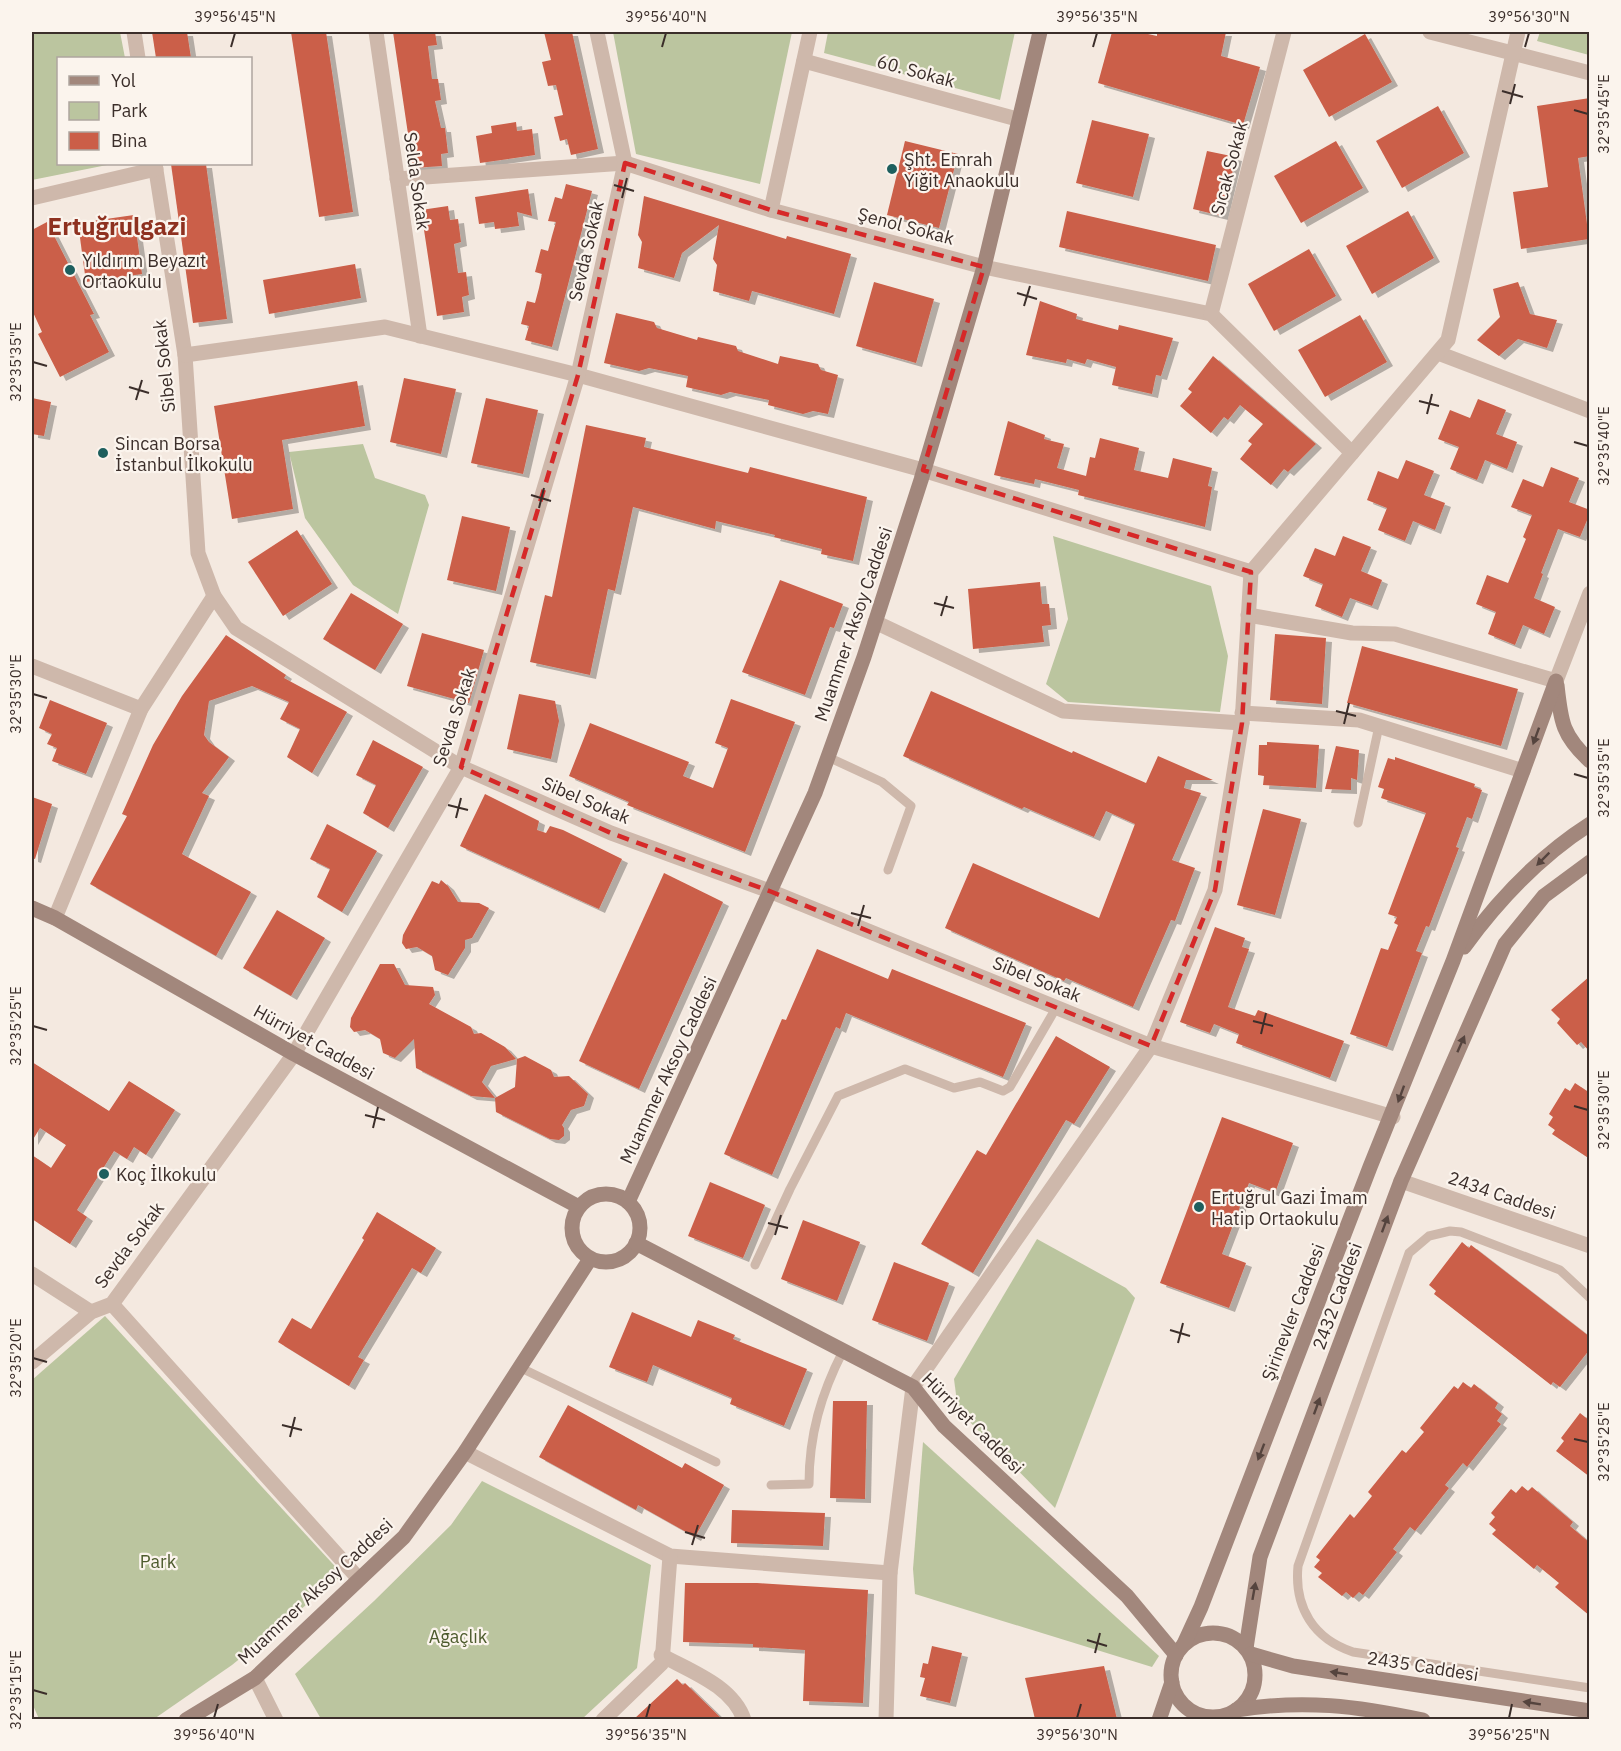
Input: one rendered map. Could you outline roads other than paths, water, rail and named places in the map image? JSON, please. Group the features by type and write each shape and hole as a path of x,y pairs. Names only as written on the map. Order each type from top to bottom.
{"street":[{"path":"134,32 138,57"},
{"name":"Selda Sokak","path":"376,32 420,336"},
{"name":"Sevda Sokak","path":"32,1362 91,1312 112,1304 294,1054 461,767 578,375 625,163 597,32"},
{"path":"771,210 810,32"},
{"name":"Muammer Aksoy Caddesi","path":"628,1202 772,892 828,757 875,622 984,267 1017,119 1040,32"},
{"name":"Sıcak Sokak","path":"1211,314 1284,32"},
{"path":"1431,32 1590,73"},
{"path":"886,1719 890,1573 913,1387 1151,1046 1215,891 1242,718 1251,572 1448,340 1518,32"},
{"name":"60. Sokak","path":"804,61 1017,119"},
{"name":"Şenol Sokak","path":"397,179 625,163 771,210 984,267 1211,314"},
{"path":"32,198 155,166"},
{"name":"Sibel Sokak","path":"155,166 185,355 198,553 214,596 237,628 461,767 611,832 772,892 1151,1046 1393,1116"},
{"path":"1211,314 1352,453"},
{"path":"185,355 385,327 578,375 923,470 1251,572"},
{"path":"1438,353 1590,411"},
{"path":"1453,962 1590,593"},
{"path":"55,918 141,709 214,596"},
{"path":"1248,615 1352,633 1395,634 1556,681"},
{"path":"875,622 1063,711 1359,720 1523,771"},
{"path":"32,666 141,709"},
{"path":"1556,681 1562,722 1570,743 1590,761"},
{"path":"1453,962 1487,915 1556,846 1590,824"},
{"name":"2432 Caddesi","path":"1248,1651 1260,1557 1401,1181 1505,944 1544,896 1589,863"},
{"name":"Hürriyet Caddesi","path":"32,908 55,918 294,1054 579,1207"},
{"name":"Şirinevler Caddesi","path":"1159,1719 1172,1682 1171,1668 1201,1607 1366,1178 1393,1116 1453,962"},
{"name":"2434 Caddesi","path":"1401,1181 1590,1246"},
{"path":"597,1195 619,1196 628,1202 639,1219 641,1228 636,1243 628,1255 619,1261 599,1263 590,1259 574,1241 573,1218 579,1207 597,1195"},
{"name":"Hürriyet Caddesi","path":"636,1243 913,1387 944,1426 1128,1596 1180,1649"},
{"name":"Muammer Aksoy Caddesi","path":"186,1719 255,1678 358,1578 404,1537 465,1452 590,1259"},
{"path":"32,1274 91,1312"},
{"path":"112,1304 358,1578"},
{"path":"465,1452 670,1556 890,1573"},
{"path":"603,1719 662,1663 670,1556"},
{"path":"1180,1649 1196,1636 1209,1632 1223,1633 1236,1639 1248,1651 1255,1674 1253,1688 1246,1700 1227,1715"},
{"name":"2435 Caddesi","path":"1248,1651 1293,1666 1590,1711"},
{"path":"661,1655 716,1685 740,1708 744,1719"},
{"path":"255,1678 276,1719"},
{"path":"1172,1682 1176,1695 1185,1706 1196,1713 1210,1717 1272,1704 1321,1703 1423,1719"}],"lane":[{"path":"1358,823 1379,726"},
{"path":"828,757 882,782 910,806 888,870"},
{"path":"755,1265 790,1189 838,1096 905,1069 954,1088 980,1082 1003,1091 1010,1087 1056,1008"},
{"path":"1590,1298 1560,1270 1461,1232 1440,1233 1415,1246 1409,1253 1298,1566 1296,1581 1298,1595 1309,1622 1318,1632 1340,1648 1365,1654 1590,1688"},
{"path":"771,1485 809,1484 810,1448 819,1408 843,1351"},
{"path":"519,1367 716,1462"}],"place":[{"name":"Şht. Emrah Yiğit Anaokulu","path":"892,169"},
{"name":"Yıldırım Beyazıt Ortaokulu","path":"70,270"},
{"name":"Sincan Borsa İstanbul İlkokulu","path":"103,453"},
{"name":"Koç İlkokulu","path":"104,1174"},
{"name":"Ertuğrul Gazi İmam Hatip Ortaokulu","path":"1199,1207"}],"district":[{"name":"Ertuğrulgazi","path":"117,226"}],"park label":[{"name":"Park","path":"158,1561"},
{"name":"Ağaçlık","path":"458,1636"}]}
